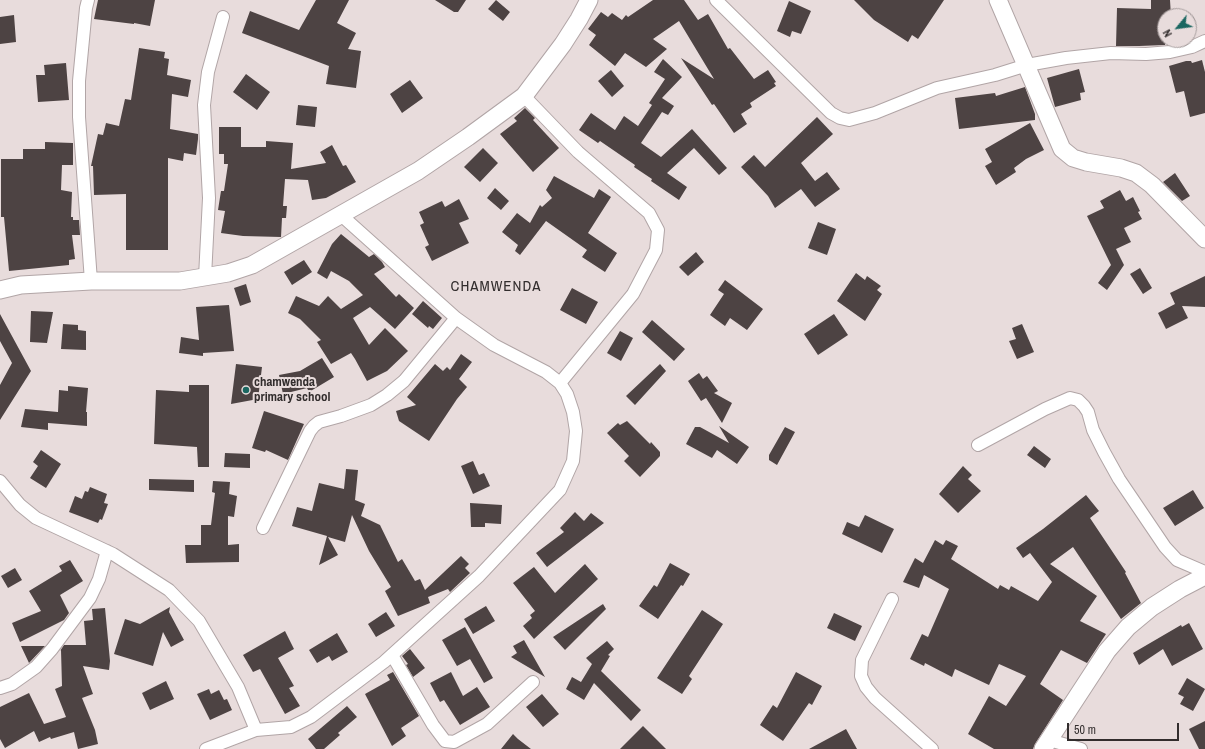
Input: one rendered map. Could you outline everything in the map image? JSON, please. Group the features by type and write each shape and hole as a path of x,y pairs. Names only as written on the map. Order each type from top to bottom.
{"street":[{"path":"88,0 79,81 79,117 91,281"},
{"path":"0,290 21,285 91,281 180,281 228,273 252,265 418,171 524,96 563,44 589,0"},
{"path":"716,0 830,113 840,118 849,120 865,116 937,88 995,75 1026,65 1066,58 1110,54 1170,52 1192,47 1205,41"},
{"path":"998,0 1062,149 1068,155 1086,162 1121,168 1136,173 1152,185 1205,239"},
{"path":"205,277 209,198 204,105 208,72 223,17"},
{"path":"524,96 578,152 649,213 658,230 656,250 633,294 560,384"},
{"path":"206,749 256,730 291,726 311,717 392,655 478,576 560,490 573,461 576,431 573,412 567,394 560,384 546,372 494,345 456,318 341,215"},
{"path":"263,528 310,431 314,426 319,422 371,405 387,395 404,381 456,318"},
{"path":"978,445 1045,409 1070,398 1078,400 1088,412 1093,430 1119,478 1165,547 1177,560 1205,572"},
{"path":"0,481 20,505 36,518 107,552 169,590 199,621 238,687 256,730"},
{"path":"0,688 12,684 36,667 52,649 90,598 99,579 107,552"},
{"path":"1081,749 1046,745 1107,651 1128,627 1152,607 1205,576"},
{"path":"892,599 862,660 861,676 866,687 875,698 932,749"},
{"path":"392,655 433,725 445,741 455,745 487,724 534,682"}],"building":[{"path":"98,0 155,0 150,26 94,19"},
{"path":"316,0 349,0 337,23 356,33 348,49 361,51 356,88 326,84 329,66 242,33 250,11 299,30"},
{"path":"435,0 466,0 458,12 454,12"},
{"path":"496,0 510,12 503,21 488,9"},
{"path":"653,0 684,0 698,20 708,14 728,49 730,48 754,79 768,70 776,82 774,83 776,86 750,103 752,107 741,114 747,124 734,133 714,104 712,105 681,58 714,79 679,21 653,39 667,49 646,67 625,53 615,66 589,45 596,35 588,29 601,12 608,17 612,13 622,20 626,15 628,17"},
{"path":"854,0 944,0 918,39 912,35 908,42 874,20"},
{"path":"1151,0 1170,0 1170,8 1157,8 1157,45 1116,46 1117,8 1151,9"},
{"path":"789,1 811,11 801,34 792,31 790,37 777,31"},
{"path":"14,15 16,42 0,44 0,17"},
{"path":"139,48 165,52 164,58 169,59 167,75 191,80 188,97 172,94 170,129 198,134 198,139 196,155 184,153 183,161 168,158 168,250 126,250 126,194 94,195 93,166 91,166 98,134 103,135 106,123 119,126 125,99 131,100"},
{"path":"663,59 682,77 662,98 674,106 668,115 662,112 641,143 661,157 692,129 727,168 719,175 694,148 667,173 687,187 679,200 651,181 652,179 634,167 635,165 600,141 598,143 579,130 591,113 615,130 624,116 638,126 652,105 649,103 665,79 654,72"},
{"path":"1202,60 1205,72 1205,113 1190,117 1184,91 1176,93 1169,66 1186,61 1191,61 1192,63"},
{"path":"66,63 69,100 38,102 36,75 45,75 44,65"},
{"path":"1079,69 1085,92 1080,93 1081,100 1055,107 1047,78"},
{"path":"611,70 624,86 612,97 598,81"},
{"path":"246,74 270,92 257,110 233,92"},
{"path":"410,80 423,98 402,113 390,94"},
{"path":"1025,87 1035,114 1035,120 959,129 955,98 995,93 996,96"},
{"path":"298,105 317,107 315,127 296,125"},
{"path":"525,108 535,118 533,120 559,148 533,172 500,134 517,121 514,118"},
{"path":"817,117 833,134 801,163 815,181 827,172 840,189 815,207 801,189 775,208 768,196 741,167 754,155 765,167"},
{"path":"1030,123 1044,150 1026,159 1014,168 1016,172 996,185 985,166 992,162 985,149"},
{"path":"219,127 241,127 241,147 266,147 266,141 293,143 291,169 326,163 320,152 332,145 343,166 346,165 356,182 326,198 312,200 308,180 285,179 283,206 287,206 286,218 282,218 281,237 243,236 221,233 225,211 218,210 221,191 224,191 228,164 224,164 224,154 219,154"},
{"path":"45,142 73,143 73,165 62,165 61,190 72,192 71,217 73,217 73,220 79,220 80,235 72,235 75,259 69,260 69,265 9,271 4,217 1,217 1,159 23,159 23,149 45,149"},
{"path":"483,148 498,163 480,182 464,167"},
{"path":"1175,173 1190,196 1182,201 1163,182"},
{"path":"554,176 594,198 599,189 611,197 588,233 617,253 605,272 582,257 587,250 546,221 520,255 515,251 518,245 502,232 517,213 530,223 540,205 542,207 552,198 546,190"},
{"path":"495,188 509,201 501,210 487,198"},
{"path":"1120,190 1126,201 1133,197 1142,219 1124,228 1131,242 1116,249 1124,265 1107,290 1098,283 1111,265 1087,216 1104,208 1100,201"},
{"path":"459,199 469,219 459,223 469,243 432,261 425,247 429,245 420,225 424,223 419,212 442,201 445,207"},
{"path":"818,222 836,229 827,255 808,248"},
{"path":"341,234 369,257 374,254 382,262 385,267 374,274 396,297 399,294 414,308 395,329 370,307 353,318 369,345 385,328 408,351 387,371 367,381 351,353 331,364 317,342 321,340 300,319 288,313 296,296 319,306 328,296 341,309 363,295 349,281 331,271 327,279 317,273 332,244"},
{"path":"696,252 704,262 688,276 679,267"},
{"path":"304,260 312,272 292,285 284,272"},
{"path":"1140,268 1152,288 1143,294 1130,274"},
{"path":"856,273 865,280 867,276 881,286 877,290 882,294 865,321 837,301"},
{"path":"1205,276 1205,307 1182,306 1188,318 1166,329 1158,313 1175,304 1170,293"},
{"path":"725,280 763,309 747,330 730,318 725,326 710,315 724,294 718,290"},
{"path":"246,284 251,302 240,306 234,288"},
{"path":"572,288 598,302 586,324 560,310"},
{"path":"423,301 442,318 433,329 429,326 428,328 412,314"},
{"path":"229,305 234,351 203,353 203,356 179,353 181,337 199,340 196,307"},
{"path":"31,311 53,312 47,343 30,342"},
{"path":"0,314 31,371 0,420 0,385 12,363 0,341"},
{"path":"834,314 848,335 818,355 804,334"},
{"path":"652,320 685,349 674,361 642,332"},
{"path":"63,324 78,325 78,330 86,331 86,350 61,349"},
{"path":"1022,324 1034,352 1017,359 1009,341 1016,339 1012,328"},
{"path":"620,331 633,338 621,361 607,353"},
{"path":"461,354 472,362 459,379 467,387 457,399 429,441 399,421 396,411 416,405 407,397 435,364 443,371 447,367 450,370"},
{"path":"322,358 334,377 309,392 307,388 283,394 279,375 300,371"},
{"name":"chamwenda primary school","path":"236,364 262,367 258,399 231,404"},
{"path":"660,364 666,371 635,405 626,396"},
{"path":"699,373 703,379 707,376 718,391 714,393 732,403 722,423 706,398 701,401 688,381"},
{"path":"189,385 209,385 209,467 198,467 197,447 154,444 156,390 189,392"},
{"path":"68,386 88,388 86,412 87,426 48,423 48,430 21,427 25,409 58,412 59,390 68,391"},
{"path":"264,411 304,424 288,460 266,450 265,452 252,448"},
{"path":"627,421 660,452 660,456 640,477 624,461 629,456 607,433 618,423 620,425"},
{"path":"719,426 749,447 737,464 717,450 712,458 686,444 695,427 700,427 729,443"},
{"path":"785,427 795,432 777,465 769,460 769,455"},
{"path":"1034,446 1051,459 1045,468 1027,455"},
{"path":"41,450 61,464 46,488 30,478 38,466 33,462"},
{"path":"225,453 250,454 250,468 224,467"},
{"path":"473,461 479,475 484,473 490,486 473,494 461,466"},
{"path":"963,466 972,475 968,479 981,491 958,513 939,494"},
{"path":"346,469 358,470 355,500 365,504 361,516 380,525 398,562 402,559 415,581 420,579 425,590 461,556 469,564 465,568 470,573 450,592 448,589 428,597 430,603 398,616 385,591 391,587 369,551 352,515 345,542 328,537 338,555 319,565 327,536 292,526 297,507 312,511 319,483 344,489"},
{"path":"149,479 194,480 194,492 149,490"},
{"path":"213,481 230,482 229,494 237,496 234,517 228,516 228,545 239,544 239,562 186,563 185,545 201,545 201,525 211,525 215,493 212,492"},
{"path":"90,487 107,494 104,503 108,504 102,520 100,519 98,523 69,512 75,496 82,499 85,491 88,492"},
{"path":"1193,490 1204,508 1175,526 1163,508"},
{"path":"1086,495 1099,511 1090,518 1126,572 1125,573 1141,603 1121,619 1073,547 1050,564 1097,596 1080,621 1106,634 1087,663 1061,650 1040,684 1063,700 1033,749 994,749 968,734 989,696 1006,706 1026,676 999,664 989,685 955,669 952,677 925,663 924,666 910,659 922,634 928,637 949,589 924,575 919,588 903,582 915,558 923,563 935,540 943,545 946,540 958,546 951,559 998,589 1000,585 1009,590 1011,586 1038,601 1052,582 1030,553 1023,558 1016,548"},
{"path":"470,503 502,505 501,524 485,523 485,527 471,527"},
{"path":"575,512 584,521 591,513 604,523 547,567 536,553 564,532 560,528"},
{"path":"865,515 894,529 882,553 842,534 847,522 859,527"},
{"path":"70,560 83,581 60,595 69,613 64,620 20,642 12,623 41,611 29,591 62,571 59,566"},
{"path":"670,563 690,574 683,586 681,585 658,619 639,606 654,585 657,587"},
{"path":"585,564 598,579 534,639 523,626 532,618 530,615 535,611 513,583 534,567 555,593"},
{"path":"15,568 22,580 8,588 1,576"},
{"path":"603,604 606,609 565,650 553,637"},
{"path":"486,606 495,621 473,634 464,619"},
{"path":"170,607 169,612 184,640 171,647 163,632 153,666 114,654 125,619 140,624"},
{"path":"105,608 110,661 109,670 83,666 93,694 82,698 95,730 98,744 78,749 74,732 51,739 50,737 39,742 34,731 5,748 0,739 0,707 29,693 44,724 66,717 55,689 62,686 61,650 60,651 64,645 86,645 84,621 93,620 92,609"},
{"path":"702,610 723,624 689,676 692,679 682,694 657,678"},
{"path":"386,612 395,626 376,637 368,624"},
{"path":"834,613 862,626 855,641 827,628"},
{"path":"1189,623 1203,649 1172,666 1163,649 1139,665 1133,653 1181,625 1182,627"},
{"path":"465,627 493,678 484,683 470,659 457,666 442,640"},
{"path":"285,631 294,649 278,658 294,686 289,688 300,706 285,714 260,669 253,672 243,655"},
{"path":"337,633 348,652 332,661 329,656 317,663 309,650"},
{"path":"524,640 545,677 511,657 517,653 513,646"},
{"path":"607,641 614,649 608,655 610,656 601,671 641,710 631,721 594,683 584,700 566,689 572,677 581,682 592,664 586,658"},
{"path":"21,646 45,646 29,663"},
{"path":"410,649 425,668 413,677 406,665 408,664 402,656"},
{"path":"393,672 419,716 401,728 406,736 392,746 365,694 390,680 387,675"},
{"path":"451,672 463,696 477,687 490,707 460,725 444,700 440,702 430,683"},
{"path":"796,672 822,686 812,705 809,703 783,741 760,725 773,705 777,708"},
{"path":"1187,678 1205,689 1193,711 1180,704 1184,697 1178,694"},
{"path":"166,681 174,699 150,710 142,693"},
{"path":"209,689 211,694 219,690 224,700 227,699 232,710 210,720 197,694"},
{"path":"542,694 559,714 543,727 526,707"},
{"path":"347,706 357,717 338,733 340,735 324,749 316,749 308,739"},
{"path":"1205,721 1205,749 1199,749 1189,729"},
{"path":"643,726 666,749 620,749"},
{"path":"846,729 857,749 809,749"},
{"path":"513,734 518,739 531,749 501,749"}],"place":[{"name":"chamwenda primary school","path":"246,390"}],"district":[{"name":"CHAMWENDA","path":"496,287"}]}
